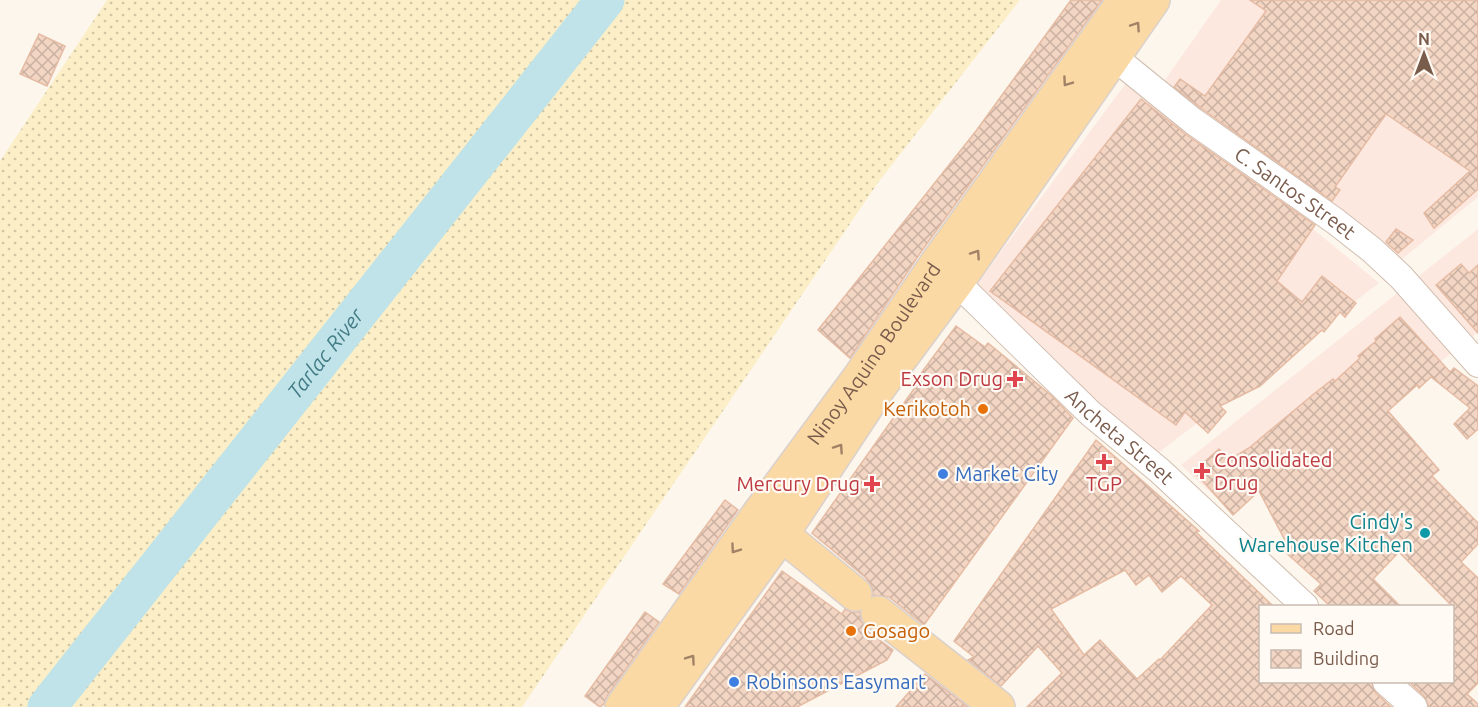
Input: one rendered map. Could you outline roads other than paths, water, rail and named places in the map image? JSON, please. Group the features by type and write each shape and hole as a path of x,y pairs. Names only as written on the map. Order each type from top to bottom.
{"main road":[{"name":"Ninoy Aquino Boulevard","path":"1105,50 1125,0"},
{"name":"Ninoy Aquino Boulevard","path":"657,707 859,378 947,272 1105,50 1154,0"},
{"name":"Ninoy Aquino Boulevard","path":"622,707 694,608 770,525"},
{"path":"770,525 866,604 998,707"}],"street":[{"name":"C. Santos Street","path":"1105,50 1193,121 1335,221 1372,250 1401,277 1478,364"},
{"name":"Ancheta Street","path":"947,272 1090,413 1160,471 1304,605"},
{"path":"1388,683 1414,707"}],"waterway":[{"name":"Tarlac River","path":"47,707 605,0"}],"place":[{"name":"Exson Drug","path":"1015,379"},
{"name":"Kerikotoh","path":"983,409"},
{"name":"TGP","path":"1104,462"},
{"name":"Consolidated Drug","path":"1202,471"},
{"name":"Market City","path":"943,474"},
{"name":"Mercury Drug","path":"872,484"},
{"name":"Cindy's Warehouse Kitchen","path":"1425,533"},
{"name":"Gosago","path":"851,631"},
{"name":"Robinsons Easymart","path":"734,682"}]}
